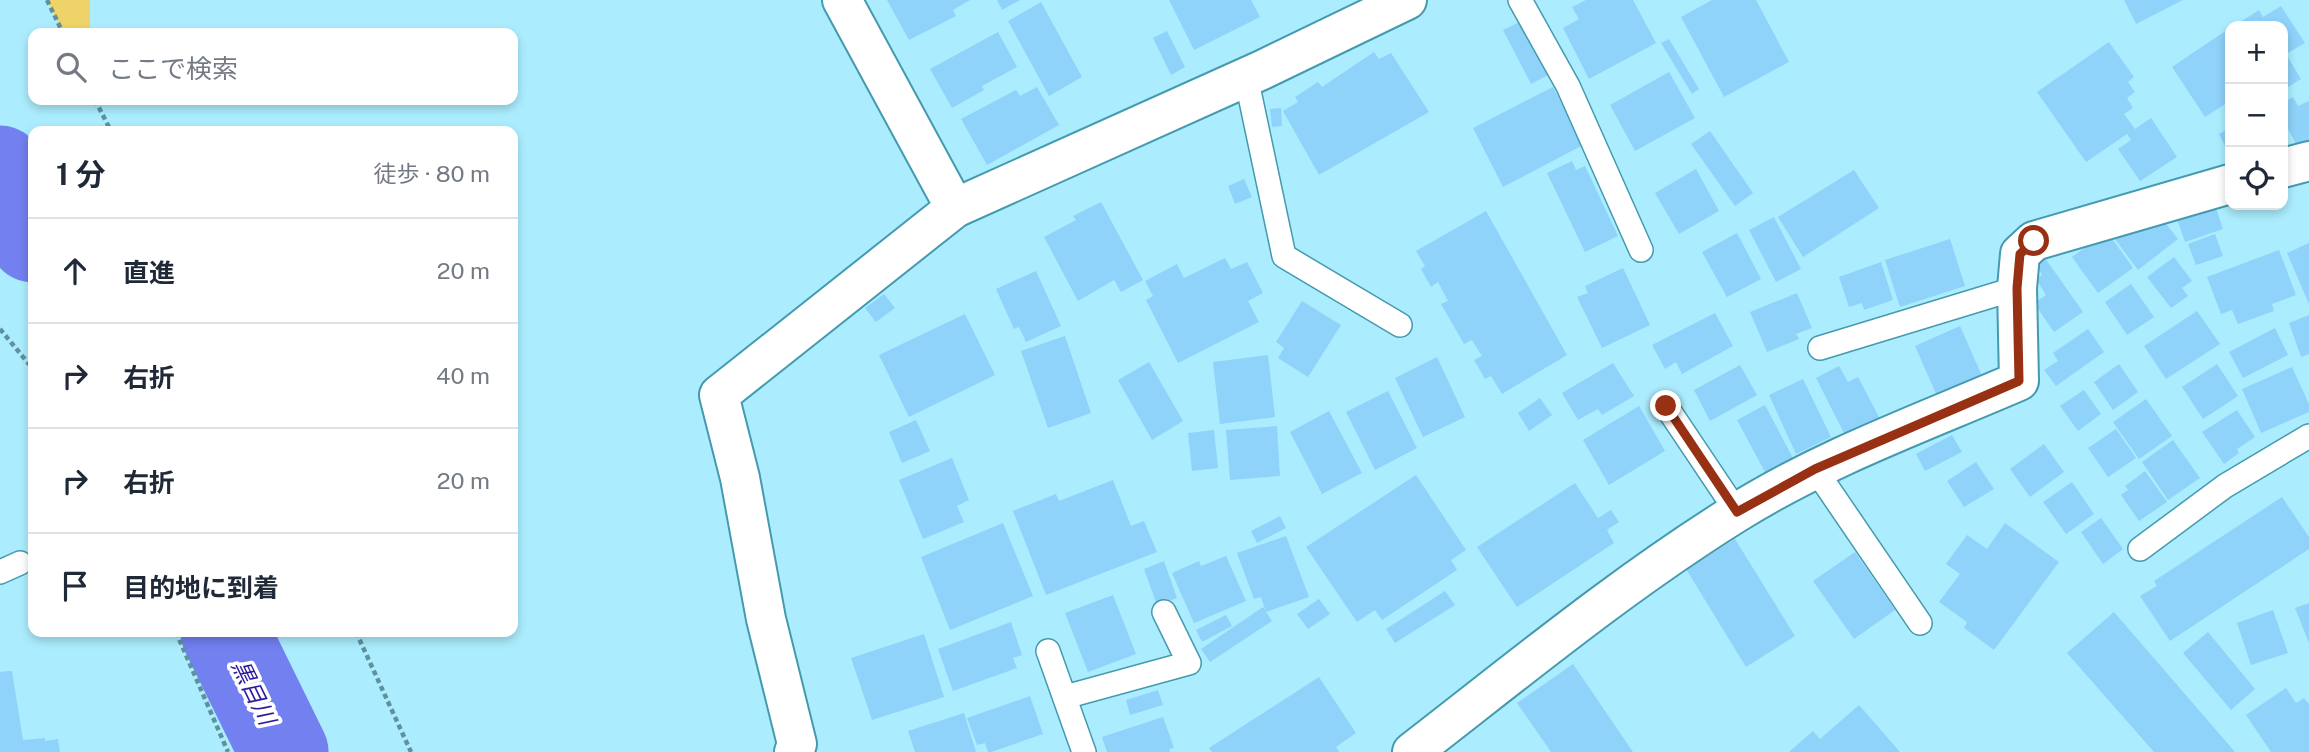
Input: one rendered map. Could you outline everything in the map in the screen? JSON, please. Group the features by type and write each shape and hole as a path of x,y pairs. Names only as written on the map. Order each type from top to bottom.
{"street":[{"path":"842,0 956,208"},
{"path":"794,752 797,744 766,619 740,478 719,395 956,208 1246,77 1407,0"},
{"path":"2288,167 2309,161"},
{"path":"1412,752 1622,589 1737,512 1815,469 2019,381 2017,288 2020,254 2034,241 2225,185"}],"lane":[{"path":"1520,0 1568,86 1641,250"},
{"path":"1246,77 1284,256 1400,325"},
{"path":"1820,348 2017,288"},
{"path":"1666,406 1737,512"},
{"path":"2140,549 2225,486 2309,436"},
{"path":"1815,469 1920,623"},
{"path":"1065,698 1189,663 1164,612"},
{"path":"1048,651 1084,752"}],"path":[{"path":"47,0 61,28"},
{"path":"98,105 108,126"},
{"path":"0,330 28,363"},
{"path":"178,637 228,752"},
{"path":"358,637 411,752"}],"shaded area":[{"path":"47,0 90,0 90,28 61,28"}],"building":[{"path":"887,0 970,0 953,10 956,16 909,40"},
{"path":"997,0 1020,0 1002,10"},
{"path":"1169,0 1251,0 1260,17 1194,50"},
{"path":"1586,0 1633,0 1656,43 1589,79 1563,28 1579,19 1572,7"},
{"path":"1712,0 1756,0 1789,62 1724,97 1681,17"},
{"path":"2124,0 2183,0 2136,24"},
{"path":"1041,2 1082,77 1049,96 1008,21"},
{"path":"2281,6 2305,43 2288,53 2288,21 2242,21 2259,10 2263,17"},
{"path":"1526,19 1554,72 1531,84 1503,30"},
{"path":"1167,31 1185,67 1171,75 1153,38"},
{"path":"2225,31 2225,104 2205,117 2172,67"},
{"path":"998,32 1017,67 982,86 984,90 952,108 930,69"},
{"path":"1669,39 1699,89 1692,94 1661,43"},
{"path":"2109,42 2134,77 2128,82 2135,92 2127,98 2133,108 2124,114 2135,129 2151,118 2177,157 2140,181 2118,149 2131,140 2127,134 2086,162 2037,92"},
{"path":"1374,52 1379,59 1391,53 1429,112 1319,175 1283,111 1298,102 1295,97 1318,82 1322,87"},
{"path":"2288,57 2301,79 2288,87"},
{"path":"1669,72 1695,118 1635,151 1610,105"},
{"path":"1037,87 1059,125 987,165 961,119 1016,90 1020,96"},
{"path":"1553,87 1583,145 1503,187 1473,128"},
{"path":"2293,97 2298,106 2309,101 2309,142 2298,148 2288,129 2288,100"},
{"path":"1281,108 1282,126 1272,127 1270,109"},
{"path":"1710,131 1753,193 1735,206 1691,144"},
{"path":"2225,131 2225,146 2219,134"},
{"path":"1572,161 1576,170 1585,166 1618,236 1585,252 1547,173"},
{"path":"1696,169 1719,211 1679,234 1655,193"},
{"path":"1854,170 1879,208 1803,257 1778,217"},
{"path":"1244,179 1252,197 1235,204 1228,186"},
{"path":"1101,202 1143,280 1121,292 1114,280 1078,301 1044,237 1076,220 1073,216"},
{"path":"2215,205 2223,229 2185,242 2177,219"},
{"path":"1486,211 1567,355 1502,394 1491,376 1485,379 1474,360 1482,356 1472,340 1464,344 1441,304 1448,301 1438,282 1431,287 1421,269 1425,266 1416,251"},
{"path":"1774,217 1801,269 1776,282 1749,230"},
{"path":"2163,220 2178,239 2138,270 2112,235"},
{"path":"1737,233 1761,279 1727,297 1702,252"},
{"path":"2215,234 2223,256 2196,265 2188,244"},
{"path":"2101,236 2105,242 2111,237 2133,268 2098,293 2072,257"},
{"path":"1950,239 1965,286 1900,307 1885,260"},
{"path":"2309,243 2309,304 2287,253"},
{"path":"2279,250 2296,295 2272,304 2274,311 2238,324 2232,310 2221,314 2207,277"},
{"path":"2174,257 2192,281 2182,288 2188,296 2171,308 2147,277"},
{"path":"1225,258 1231,269 1247,262 1263,293 1248,301 1259,322 1178,363 1146,300 1153,296 1145,281 1177,264 1184,278"},
{"path":"2045,258 2083,312 2054,332 2034,303 2046,295 2036,279 2042,275 2036,264"},
{"path":"1881,262 1893,300 1864,310 1862,303 1849,307 1839,277"},
{"path":"1623,268 1650,325 1602,348 1577,297 1588,293 1585,286"},
{"path":"1036,271 1061,326 1026,342 1019,327 1014,329 996,289"},
{"path":"2131,284 2154,317 2127,335 2105,302"},
{"path":"1797,293 1812,328 1796,334 1799,339 1767,352 1750,312"},
{"path":"884,294 895,308 876,322 865,308"},
{"path":"1302,301 1341,325 1308,377 1278,358 1284,348 1276,342"},
{"path":"2197,311 2220,344 2166,379 2144,346"},
{"path":"1715,313 1733,346 1682,374 1676,362 1665,369 1652,345"},
{"path":"965,314 995,375 909,417 879,355"},
{"path":"2309,315 2309,354 2301,357 2289,323"},
{"path":"1960,326 1982,376 1937,396 1915,346"},
{"path":"2275,328 2288,355 2243,378 2229,352"},
{"path":"2088,329 2104,352 2056,386 2044,370 2058,361 2053,353"},
{"path":"1065,336 1091,413 1048,428 1021,351"},
{"path":"1268,355 1275,417 1220,424 1213,362"},
{"path":"1437,357 1465,417 1423,437 1395,378"},
{"path":"1149,362 1183,421 1152,440 1118,380"},
{"path":"1613,363 1634,396 1602,415 1598,409 1578,420 1562,393"},
{"path":"2119,364 2138,392 2113,410 2094,382"},
{"path":"2217,364 2238,396 2203,419 2182,387"},
{"path":"1740,365 1757,395 1710,421 1694,390"},
{"path":"1839,366 1848,382 1858,377 1880,419 1846,437 1816,378"},
{"path":"2292,367 2309,404 2309,412 2261,433 2242,389"},
{"path":"1803,379 1831,437 1796,454 1769,395"},
{"path":"2084,390 2101,414 2078,431 2060,406"},
{"path":"1388,391 1417,448 1375,470 1346,412"},
{"path":"1540,398 1552,415 1529,431 1518,413"},
{"path":"2146,399 2172,436 2139,459 2113,422"},
{"path":"1765,405 1794,460 1766,474 1737,420"},
{"path":"1639,406 1665,451 1609,485 1583,440"},
{"path":"2237,410 2255,437 2237,449 2239,453 2224,464 2202,432"},
{"path":"1329,411 1362,473 1322,494 1290,432"},
{"path":"916,420 930,451 902,463 889,432"},
{"path":"1277,426 1280,476 1230,480 1226,430"},
{"path":"2116,429 2136,458 2108,477 2088,448"},
{"path":"1214,430 1218,468 1192,471 1188,433"},
{"path":"1952,435 1962,452 1925,471 1916,454"},
{"path":"2173,440 2200,478 2168,500 2142,462"},
{"path":"2044,444 2064,472 2030,497 2010,469"},
{"path":"952,458 969,500 957,506 964,522 923,539 899,480"},
{"path":"1976,462 1994,489 1964,507 1947,481"},
{"path":"2145,471 2167,502 2139,521 2121,495 2128,490 2125,486"},
{"path":"1416,475 1466,550 1451,560 1457,570 1382,620 1375,610 1357,622 1306,547"},
{"path":"1113,480 1131,526 1144,521 1157,552 1046,595 1013,511 1056,494 1059,501"},
{"path":"2072,482 2094,514 2066,534 2043,502"},
{"path":"1575,483 1598,518 1611,510 1619,522 1607,530 1614,543 1517,607 1477,547"},
{"path":"2282,497 2309,537 2309,549 2170,641 2140,596 2157,586 2154,581"},
{"path":"1280,516 1286,528 1257,543 1251,531"},
{"path":"2101,518 2123,549 2103,564 2081,532"},
{"path":"1003,523 1033,596 950,630 921,557"},
{"path":"2005,523 2059,562 1994,650 1964,628 1967,622 1939,602 1960,574 1946,564 1967,535 1987,549"},
{"path":"1286,536 1309,597 1266,612 1261,597 1254,599 1237,553"},
{"path":"1735,539 1795,636 1746,667 1686,569"},
{"path":"1855,552 1895,610 1854,639 1813,581"},
{"path":"1226,556 1246,601 1194,623 1172,573 1199,561 1201,566"},
{"path":"1164,561 1177,598 1157,605 1144,569"},
{"path":"1445,591 1455,605 1395,643 1386,629"},
{"path":"1113,595 1136,654 1088,672 1065,613"},
{"path":"1319,599 1330,614 1308,629 1297,614"},
{"path":"2309,603 2309,643 2295,608"},
{"path":"1263,607 1272,621 1210,662 1201,649"},
{"path":"2273,610 2288,653 2251,665 2237,623"},
{"path":"2114,612 2235,752 2154,752 2067,653"},
{"path":"1226,615 1232,626 1202,642 1196,630"},
{"path":"1011,622 1022,655 1013,658 1017,668 953,691 938,649"},
{"path":"2208,632 2255,689 2231,710 2183,653"},
{"path":"924,634 944,697 872,720 851,658"},
{"path":"1573,664 1633,752 1551,752 1517,703"},
{"path":"12,671 23,740 58,739 60,752 0,752 0,672"},
{"path":"1319,677 1356,733 1336,747 1339,752 1212,752 1209,748"},
{"path":"2286,688 2296,703 2304,698 2309,704 2309,752 2271,752 2246,715"},
{"path":"1158,690 1163,705 1130,715 1126,700"},
{"path":"1030,696 1043,734 991,752 988,752 985,743 977,745 967,718"},
{"path":"1859,705 1900,752 1789,752 1813,731 1820,739"},
{"path":"964,713 976,752 915,752 908,731"},
{"path":"1163,717 1174,748 1169,749 1170,752 1107,752 1102,737"}],"waterway":[{"name":"黒目川","path":"0,170 28,228"},
{"name":"黒目川","path":"227,637 284,752"}],"route":[{"path":"1666,406 1737,512 1815,469 2019,381 2017,288 2020,254 2034,241"}]}
